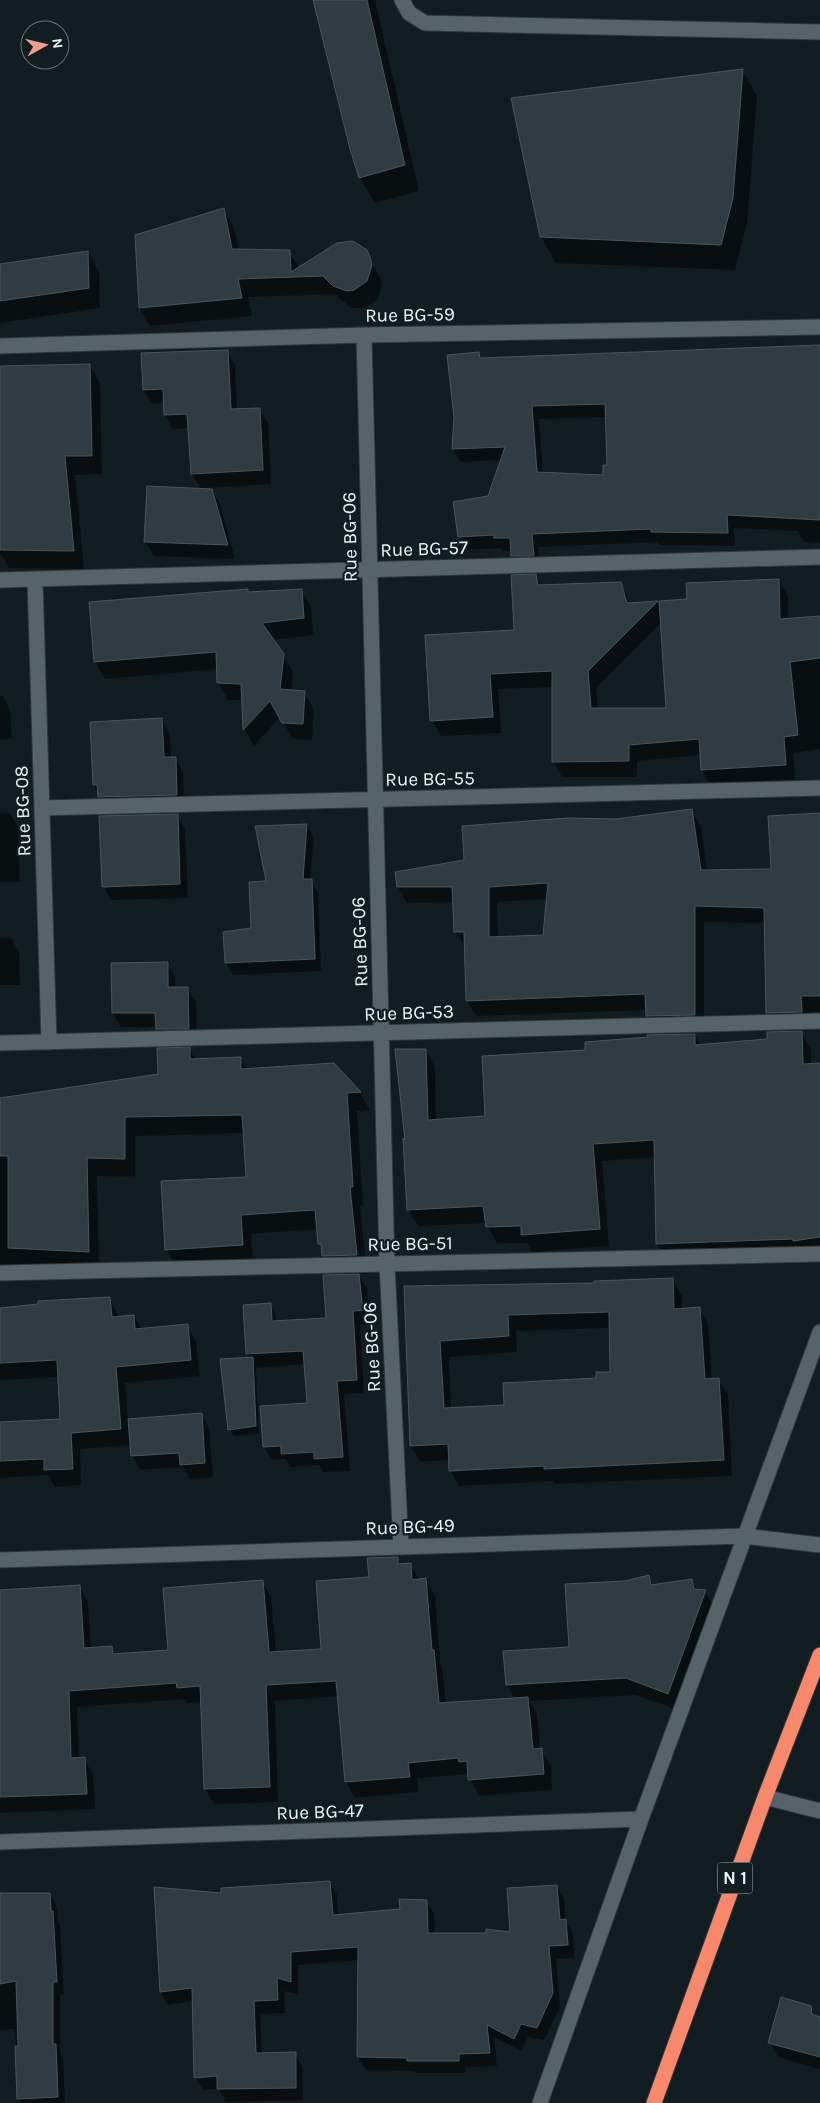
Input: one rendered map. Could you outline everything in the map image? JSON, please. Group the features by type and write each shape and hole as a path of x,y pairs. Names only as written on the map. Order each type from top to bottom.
{"highway":[{"name":"N 1","path":"658,2102 765,1797 820,1655"}],"street":[{"path":"402,0 409,13 426,23 820,32"},
{"name":"Rue BG-59","path":"0,346 364,335 820,327"},
{"name":"Rue BG-06","path":"364,335 387,1264 401,1547"},
{"name":"Rue BG-57","path":"0,580 820,557"},
{"name":"Rue BG-08","path":"35,580 49,1042"},
{"name":"Rue BG-55","path":"42,808 820,788"},
{"name":"Rue BG-53","path":"0,1043 820,1021"},
{"name":"Rue BG-51","path":"0,1272 820,1254"},
{"path":"540,2103 641,1819 820,1332"},
{"name":"Rue BG-49","path":"0,1560 744,1536 820,1545"},
{"path":"765,1797 820,1811"},
{"name":"Rue BG-47","path":"0,1842 641,1819"}],"building":[{"path":"313,0 367,0 405,165 359,178"},
{"path":"743,69 733,198 721,245 540,237 511,98"},
{"path":"224,208 232,249 290,250 291,272 337,243 353,241 367,250 370,257 372,265 367,281 354,290 347,291 333,286 323,276 238,279 242,298 139,308 135,235"},
{"path":"88,251 89,288 0,301 0,264"},
{"path":"820,345 820,520 727,515 728,533 651,532 651,529 532,534 534,556 511,556 510,538 494,538 494,535 458,537 453,502 488,496 505,447 452,449 454,417 447,355 479,352 480,358","holes":["605,404 607,465 603,465 603,475 537,472 532,406"]},
{"path":"228,350 231,409 260,408 263,470 191,474 187,414 164,415 163,389 143,390 141,353"},
{"path":"90,364 92,456 65,456 74,551 0,550 0,366"},
{"path":"147,486 212,489 228,545 144,542"},
{"path":"536,574 538,585 621,582 627,603 658,601 588,671 591,708 666,708 659,601 687,599 686,583 779,579 780,619 820,616 820,658 790,662 798,735 784,737 786,765 701,770 699,739 629,745 629,761 552,762 552,671 490,674 493,717 430,721 425,635 514,630 511,575"},
{"path":"248,589 248,592 302,589 304,618 262,623 284,654 280,689 305,691 303,724 282,723 270,701 243,730 241,684 217,683 216,652 94,662 89,602"},
{"path":"162,718 164,757 176,757 177,795 98,797 97,785 93,785 90,722"},
{"path":"692,809 701,870 771,869 768,816 820,813 820,996 801,996 802,1012 766,1013 764,908 695,906 695,1015 646,1016 645,994 466,1001 464,932 454,932 452,887 397,887 395,872 464,860 462,826 568,818 616,819","holes":["548,883 543,935 489,937 489,887"]},
{"path":"178,814 180,884 102,887 99,816"},
{"path":"307,824 303,879 312,879 315,959 225,963 223,932 251,928 249,882 266,881 255,826"},
{"path":"168,962 168,987 188,987 189,1029 156,1029 155,1013 112,1013 111,963"},
{"path":"802,1031 803,1064 820,1063 820,1237 793,1241 793,1239 656,1244 654,1140 593,1144 600,1229 521,1235 521,1226 486,1227 483,1206 407,1210 403,1138 405,1140 395,1049 426,1049 428,1120 485,1116 482,1056 585,1050 585,1042 648,1037 647,1035 695,1034 695,1045 767,1039 767,1032"},
{"path":"190,1047 190,1059 241,1057 241,1069 334,1063 361,1092 347,1093 353,1187 350,1187 357,1255 322,1256 321,1244 318,1244 315,1210 241,1215 243,1245 165,1250 161,1181 246,1177 242,1115 125,1117 125,1159 87,1158 89,1252 8,1248 8,1156 0,1156 0,1098 158,1074 157,1048"},
{"path":"359,1274 363,1310 353,1311 357,1380 337,1381 343,1457 314,1459 314,1452 281,1454 281,1446 263,1447 260,1406 307,1403 303,1351 246,1354 243,1305 271,1303 272,1321 326,1318 323,1275"},
{"path":"673,1278 674,1309 700,1307 705,1379 719,1378 724,1460 544,1469 544,1466 449,1471 448,1444 410,1446 404,1286 594,1283 594,1281","holes":["609,1312 610,1372 596,1372 596,1378 503,1383 504,1405 444,1408 440,1341 509,1336 508,1315"]},
{"path":"110,1297 112,1317 134,1315 135,1329 188,1324 191,1360 116,1367 121,1429 71,1433 73,1469 44,1470 44,1459 0,1461 0,1422 60,1419 57,1360 0,1363 0,1308 38,1304 38,1301"},
{"path":"253,1357 256,1426 228,1430 220,1359"},
{"path":"202,1413 205,1463 180,1465 179,1453 131,1456 128,1419"},
{"path":"398,1557 398,1564 411,1563 412,1580 426,1578 439,1703 528,1697 533,1749 542,1748 544,1774 468,1780 467,1761 459,1762 458,1758 408,1763 410,1777 345,1782 336,1681 266,1685 270,1787 204,1789 200,1686 177,1688 176,1683 69,1691 71,1758 85,1757 87,1794 0,1797 0,1590 80,1585 84,1648 112,1646 113,1654 168,1650 163,1588 263,1580 269,1652 321,1649 316,1581 369,1577 367,1558"},
{"path":"649,1575 651,1585 692,1579 694,1589 706,1590 668,1694 626,1678 506,1685 503,1651 569,1647 565,1584 625,1581"},
{"path":"330,1881 333,1915 400,1909 399,1899 427,1900 428,1933 486,1933 486,1929 510,1932 507,1888 557,1885 560,1920 566,1919 568,1945 549,1946 553,1993 537,2028 521,2024 514,2039 487,2025 490,2053 459,2054 459,2061 407,2061 407,2058 357,2057 358,1947 291,1952 291,1982 277,1978 278,2000 254,2001 256,2053 296,2052 296,2088 217,2089 217,2076 194,2078 192,1988 160,1992 154,1887 221,1893 221,1888"},
{"path":"0,1893 50,1893 51,1911 53,1911 57,1982 53,1982 53,2044 56,2044 58,2097 17,2099 15,2046 18,2046 16,1981 0,1984"},
{"path":"781,1997 811,2006 812,2014 820,2017 820,2057 768,2043"}]}
